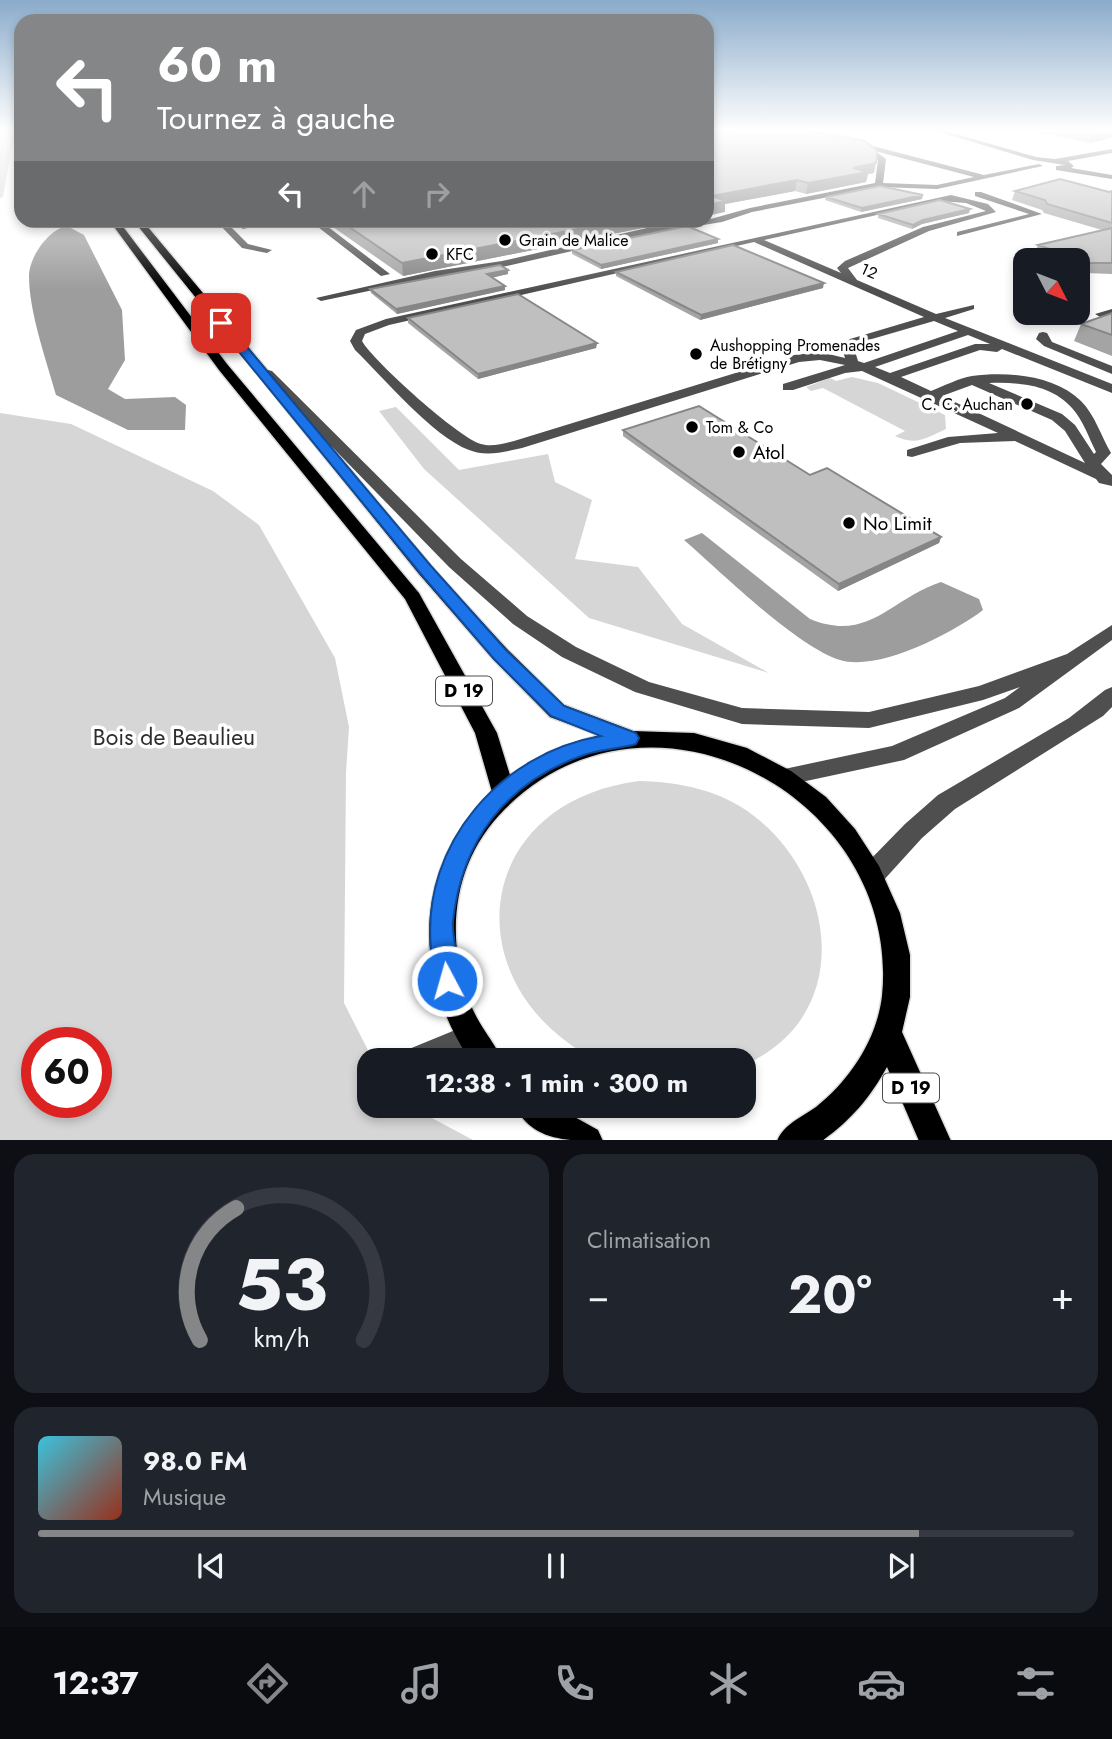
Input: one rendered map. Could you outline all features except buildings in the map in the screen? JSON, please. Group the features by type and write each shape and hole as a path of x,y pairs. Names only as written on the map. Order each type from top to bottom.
{"main road":[{"name":"D 19","path":"119,228 223,367 414,597 486,733 503,790"},
{"name":"D 19","path":"144,228 425,570 500,654 557,711 629,738"},
{"path":"478,1048 447,981 441,924 450,872 472,827 503,790 541,764 583,746 629,738 681,740 720,750 782,777 834,818 873,874 889,911 897,951 897,994 888,1035 864,1079 829,1118 793,1140"},
{"name":"D 19","path":"888,1035 935,1140"},
{"path":"545,1118 587,1140"}],"street":[{"path":"956,183 948,185 937,194 757,240 386,322 360,332 356,341 359,347 456,437 464,443 488,450 517,445 798,358 820,356 858,365 890,377 1104,477"},
{"path":"714,220 750,210 879,185 937,194 992,212 926,229 842,266 844,274 864,286"},
{"path":"948,185 1038,214 960,234"},
{"path":"994,199 1013,194"},
{"path":"228,228 245,246 267,250"},
{"path":"242,228 240,232 251,241 258,242"},
{"path":"324,228 385,274"},
{"path":"321,298 666,228"},
{"name":"12","path":"757,240 1112,392"},
{"path":"350,281 463,259 482,267"},
{"path":"858,365 848,348 854,341 970,307"},
{"path":"789,387 968,331"},
{"path":"1112,361 1042,334 1042,339 1056,348 1112,370"},
{"path":"238,344 455,564 520,621 569,652 642,687 742,716 869,720 983,693 1078,657"},
{"path":"890,377 979,346 1014,350"},
{"path":"930,396 972,380 1027,380 1070,398 1080,408 1104,453 1104,477"},
{"path":"972,380 1057,418 1070,428 1104,477"},
{"path":"912,453 938,442 961,437 1021,439"},
{"path":"782,777 897,754 1012,702 1112,631"},
{"path":"873,874 913,829 959,792 1075,725 1112,695"}],"green space":[{"path":"0,183 5,183 3,197 0,198"},
{"path":"852,377 878,383 945,415 946,429 921,440 902,439 895,436 905,431 823,388 811,391 806,387 830,378 836,381"},
{"path":"396,407 459,470 548,454 555,482 592,500 575,559 638,567 682,624 769,673 589,618 424,469 379,411"},
{"name":"Bois de Beaulieu","path":"0,413 71,424 213,491 259,525 335,658 349,727 346,773 344,1003 367,1048 357,1048 357,1118 432,1118 473,1140 0,1140"},
{"path":"639,781 700,789 741,807 782,843 803,876 817,911 822,947 818,982 804,1015 779,1043 756,1057 756,1048 579,1048 550,1028 519,988 502,945 500,901 513,859 541,823 583,796"}],"shaded area":[{"path":"60,228 71,228 84,235 122,310 125,360 108,389 125,399 175,397 186,405 185,430 128,430 56,395 35,320 29,276 36,253 53,232"},
{"path":"702,533 810,619 830,625 848,626 864,622 941,582 979,599 983,610 935,639 894,656 856,662 840,660 822,652 782,625 684,540"}],"place":[{"name":"Grain de Malice","path":"505,240"},
{"name":"KFC","path":"432,254"},
{"name":"Aushopping Promenades de Brétigny","path":"696,354"},
{"name":"C. C. Auchan","path":"1027,404"},
{"name":"Tom & Co","path":"692,427"},
{"name":"Atol","path":"739,452"},
{"name":"No Limit","path":"849,523"}],"route":[{"path":"221,323 425,570 500,654 557,711 629,738 583,746 541,764 503,790 472,827 450,872 441,924 447,981"}]}
